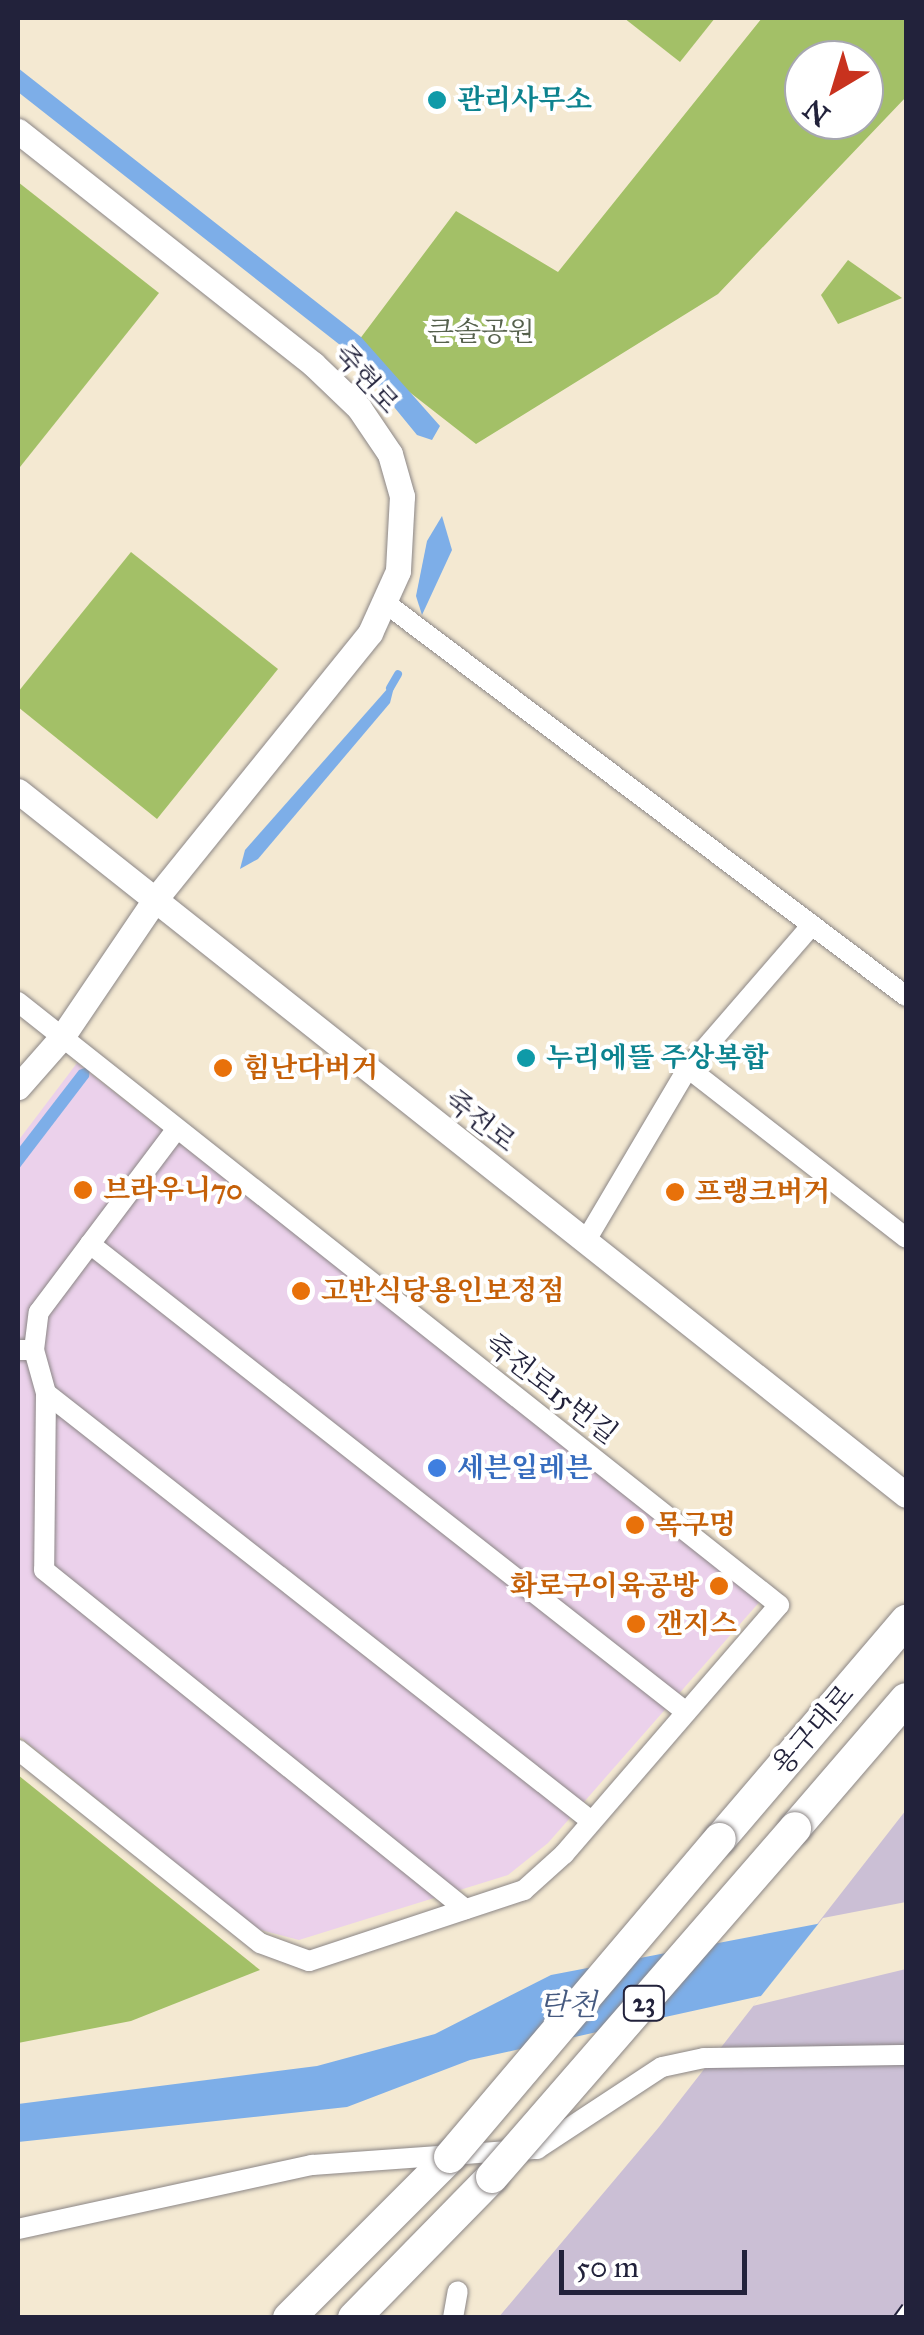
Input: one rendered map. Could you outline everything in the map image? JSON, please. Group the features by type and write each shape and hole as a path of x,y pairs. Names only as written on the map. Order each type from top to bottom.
{"main road":[{"name":"용구대로","path":"290,2318 450,2157 906,1621"},
{"name":"용구대로","path":"354,2318 492,2178 906,1699"}],"street":[{"name":"죽현로","path":"18,132 313,364 359,408 390,454 402,496 398,571 388,604 154,901 62,1037 18,1086"},
{"path":"388,604 906,996"},
{"name":"죽전로","path":"18,791 906,1495"},
{"path":"586,1242 688,1068 812,926"},
{"name":"죽전로15번길","path":"18,1002 779,1605 524,1890 309,1961 260,1943 18,1750"},
{"path":"688,1068 906,1238"},
{"path":"176,1130 39,1312 25,1350 46,1393 590,1820"},
{"path":"90,1244 686,1712"},
{"path":"46,1393 44,1570 465,1910"},
{"path":"18,2229 312,2164 538,2149 662,2067 704,2058 906,2056"},
{"path":"454,2318 458,2292"}],"shaded area":[{"path":"77,1063 762,1599 548,1843 508,1875 299,1940 257,1929 18,1735 18,1141"},
{"path":"906,1810 906,2317 498,2318 659,2127"}],"green space":[{"path":"624,18 715,18 680,62"},
{"name":"큰솔공원","path":"762,18 906,18 906,97 884,120 884,40 784,40 784,140 865,140 718,294 476,444 353,348 456,211 558,272"},
{"path":"18,182 159,293 20,467 18,466"},
{"path":"848,260 902,298 838,324 821,295"},
{"path":"131,552 278,669 157,819 18,707 18,692"},
{"path":"18,1775 260,1970 131,2021 18,2043"}],"water":[{"path":"18,68 361,337 440,426 432,440 417,435 349,352 18,92"},
{"path":"442,516 452,550 422,615 416,596 427,541"},
{"path":"396,679 390,703 258,859 240,869 245,850"},
{"path":"90,1066 89,1077 18,1170 18,1149 79,1070"},
{"name":"탄천","path":"906,1907 906,1964 470,2060 347,2107 18,2142 18,2104 317,2066 435,2034 551,1975"}],"pier":[{"path":"906,1902 906,1969 753,2006 823,1918"}],"waterway":[{"path":"390,688 398,674"}],"railway":[{"path":"898,2318 906,2307"}],"place":[{"name":"관리사무소","path":"437,100"},
{"name":"누리에뜰 주상복합","path":"526,1058"},
{"name":"힘난다버거","path":"223,1068"},
{"name":"브라우니70","path":"83,1190"},
{"name":"프랭크버거","path":"675,1192"},
{"name":"고반식당용인보정점","path":"301,1291"},
{"name":"세븐일레븐","path":"437,1468"},
{"name":"목구멍","path":"635,1525"},
{"name":"화로구이육공방","path":"719,1586"},
{"name":"갠지스","path":"636,1624"}]}
